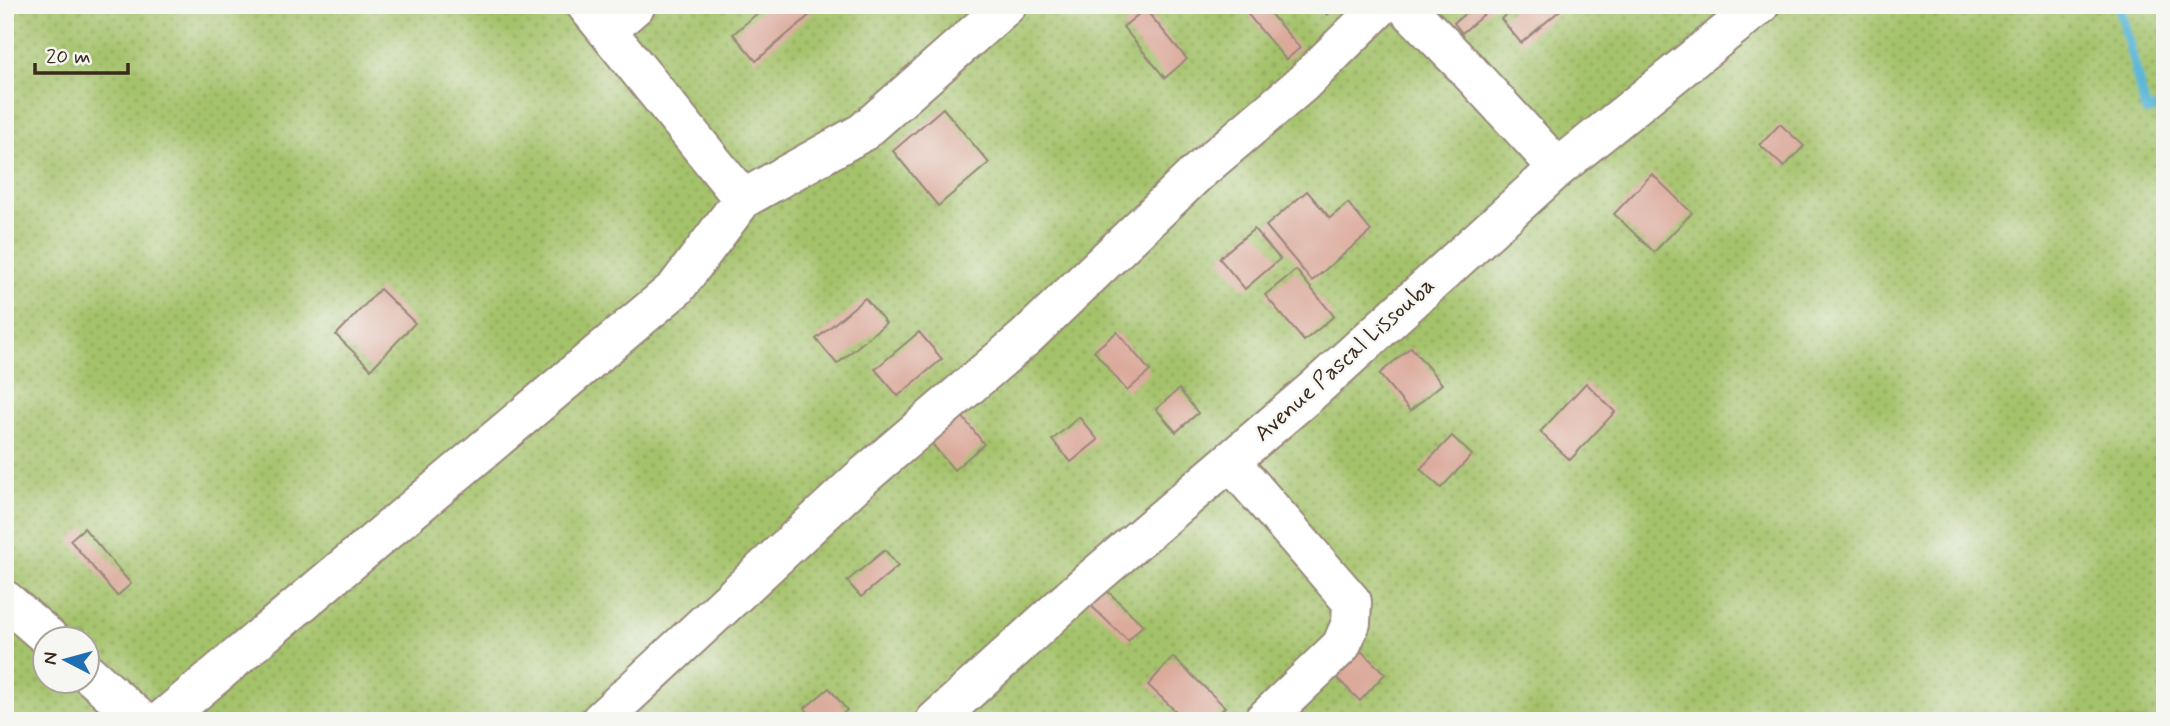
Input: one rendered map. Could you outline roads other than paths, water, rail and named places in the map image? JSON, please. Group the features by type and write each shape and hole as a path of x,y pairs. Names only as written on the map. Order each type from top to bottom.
{"street":[{"path":"636,5 597,18 743,199"},
{"path":"161,721 676,288 743,199 863,132 1007,5"},
{"path":"600,721 859,480 1025,338 1196,174 1301,84 1382,5"},
{"path":"1404,5 1558,168"},
{"name":"Avenue Pascal Lissouba","path":"934,721 1087,583 1311,393 1558,168 1760,5"},
{"path":"1230,461 1352,602 1351,624 1341,646 1263,721"},
{"path":"5,600 32,624"},
{"path":"102,685 142,721"}],"waterway":[{"path":"2119,5 2146,111 2165,106"}]}
